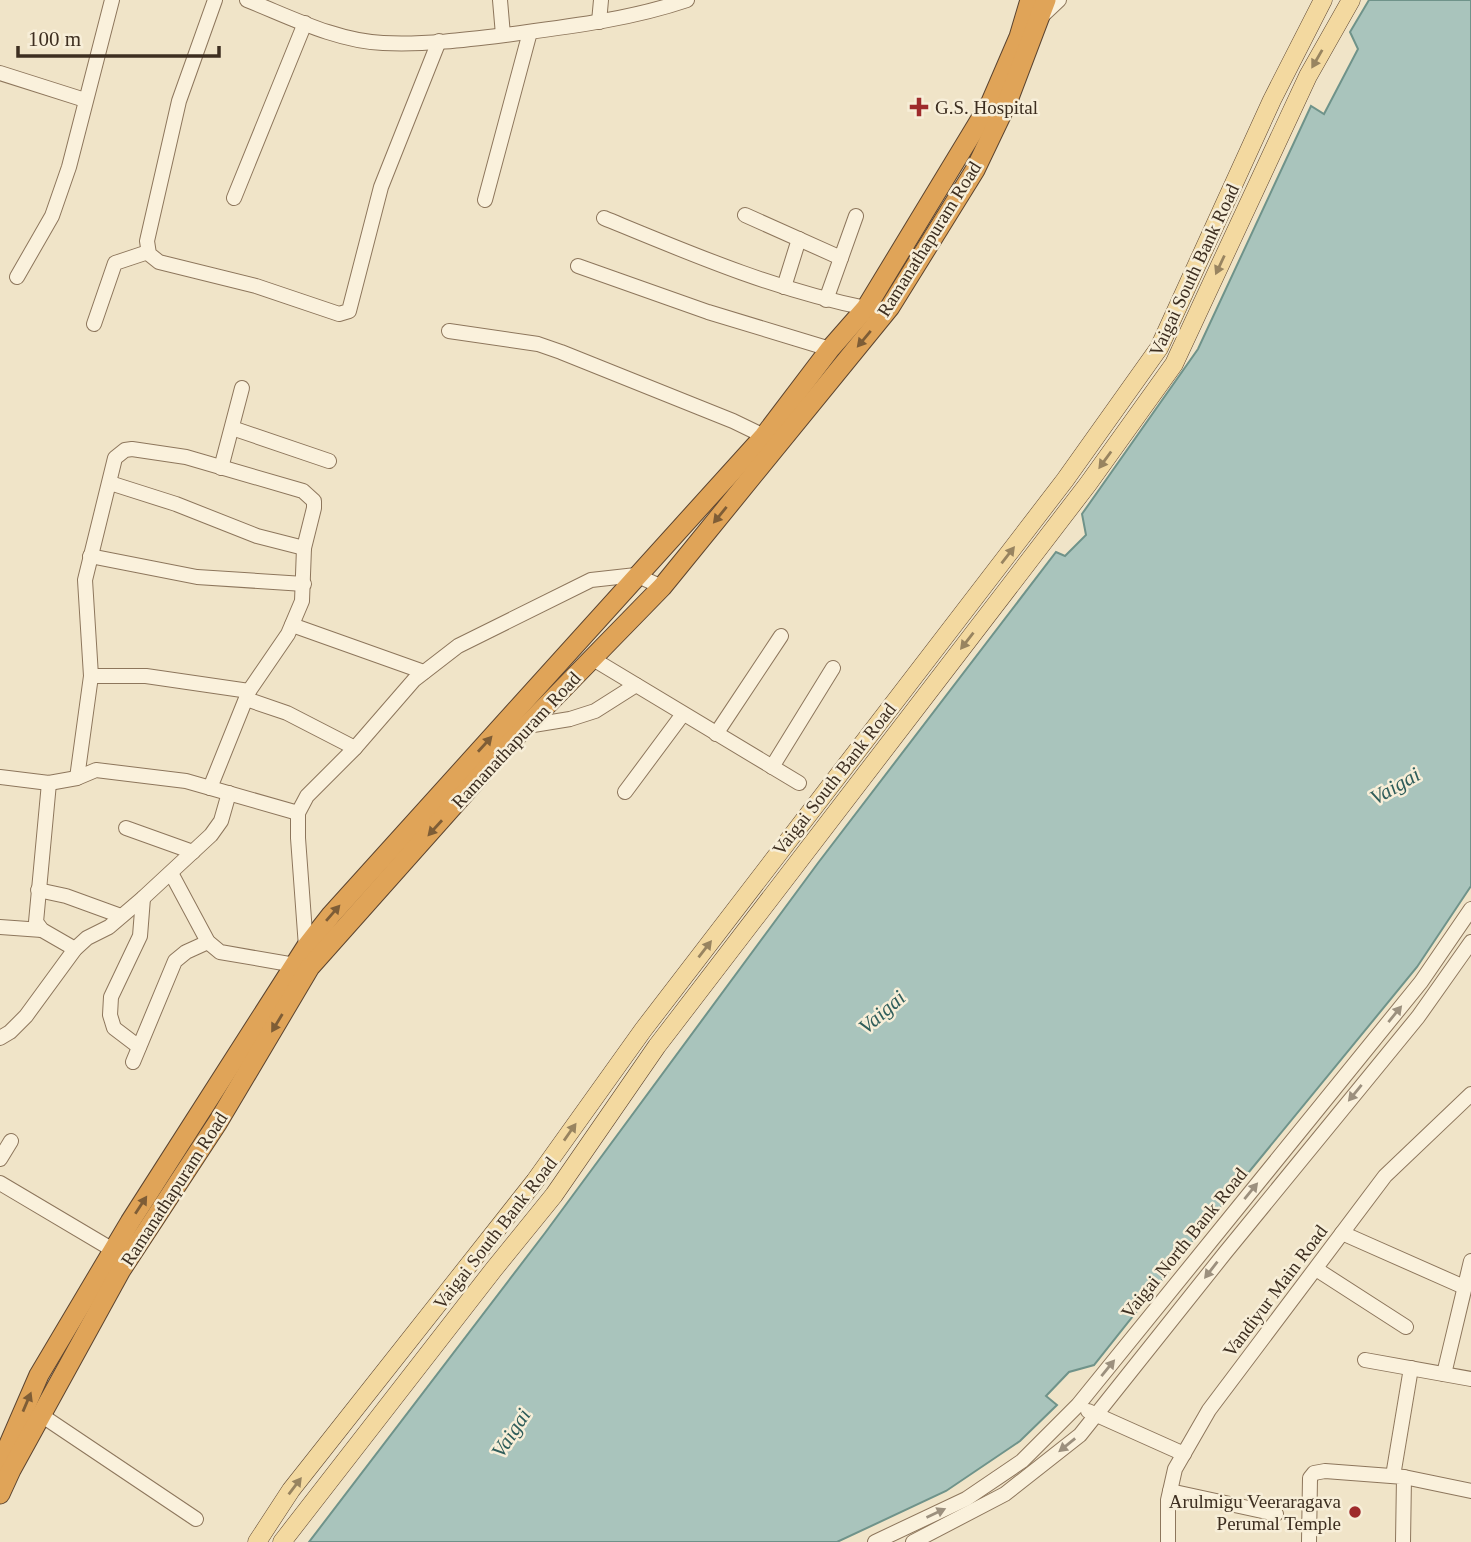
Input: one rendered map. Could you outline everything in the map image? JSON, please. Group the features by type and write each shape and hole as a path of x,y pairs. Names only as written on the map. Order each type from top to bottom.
{"highway":[{"name":"Ramanathapuram Road","path":"2,1452 39,1375 113,1250 306,947 331,915 764,436 830,349 866,308 990,102 1020,37 1030,0"},
{"name":"Ramanathapuram Road","path":"0,1494 121,1270 218,1122 310,967 527,726 662,587 890,307 975,170 1007,103 1046,0"}],"main road":[{"name":"Vaigai South Bank Road","path":"257,1542 291,1490 536,1181 643,1030 1065,480 1159,348 1272,100 1323,0"},
{"name":"Vaigai South Bank Road","path":"282,1542 494,1269 555,1195 657,1046 1088,484 1174,364 1308,75 1351,0"}],"street":[{"path":"17,277 52,216 69,167 112,0"},
{"path":"215,0 179,101 147,241 148,252 153,260 159,262 256,286 329,312 347,313 381,187 439,41"},
{"path":"247,0 327,32 382,43 439,41 530,32 599,22 687,0"},
{"path":"500,0 503,35"},
{"path":"599,22 601,0"},
{"path":"1020,37 1059,0"},
{"path":"234,198 305,23"},
{"path":"485,200 530,32"},
{"path":"0,73 85,100"},
{"path":"746,215 841,258"},
{"path":"826,300 856,216"},
{"path":"604,218 784,287 826,300 866,308"},
{"path":"784,287 799,239"},
{"path":"94,324 115,263 148,252"},
{"path":"578,265 743,324 830,349"},
{"path":"449,331 538,344 733,421 764,436"},
{"path":"221,468 242,388"},
{"path":"232,428 329,461"},
{"path":"76,778 91,676 84,593 90,556 114,458 125,450 186,457 303,491 310,496 314,508 304,548 302,601 292,625 248,695 210,788"},
{"path":"110,483 176,504 257,536 304,548"},
{"path":"90,556 197,576 304,584"},
{"path":"306,947 298,813 307,796 355,748 414,680 457,646 591,580 636,575 662,587"},
{"path":"292,625 424,673"},
{"path":"716,734 781,636"},
{"path":"593,659 799,783"},
{"path":"772,767 833,668"},
{"path":"91,676 146,676 248,695 355,748"},
{"path":"527,726 570,719 595,711 636,685"},
{"path":"625,792 683,714"},
{"path":"0,777 49,783 103,771 186,780 298,813"},
{"path":"49,783 36,922 42,930 75,949"},
{"path":"0,1038 26,1016 75,949 87,938 109,927 211,835 221,821 229,793"},
{"path":"126,828 193,852"},
{"path":"171,873 208,942 220,952 295,965"},
{"path":"38,890 66,896 121,916"},
{"path":"139,1047 114,1028 110,1015 111,997 139,936 142,898"},
{"name":"Vaigai North Bank Road","path":"875,1542 966,1499 1022,1461 1078,1405 1421,982 1471,909"},
{"path":"0,928 42,930"},
{"path":"133,1062 175,961 186,952 208,942"},
{"name":"Vaigai North Bank Road","path":"912,1542 1005,1494 1080,1435 1418,1017 1471,942"},
{"name":"Vandiyur Main Road","path":"1168,1542 1170,1491 1175,1469 1209,1410 1385,1177 1471,1094"},
{"path":"0,1159 11,1141"},
{"path":"0,1183 113,1250"},
{"path":"1342,1233 1464,1287"},
{"path":"1444,1374 1471,1261"},
{"path":"1316,1269 1406,1327"},
{"path":"1365,1360 1471,1379"},
{"path":"1403,1542 1399,1476 1411,1368"},
{"path":"1078,1405 1094,1415 1184,1454"},
{"path":"41,1415 196,1519"},
{"path":"1309,1542 1309,1486 1314,1473 1325,1471 1399,1476 1471,1491"},
{"path":"1170,1491 1276,1514"}],"water":[{"name":"Vaigai","path":"1369,0 1471,0 1471,886 1417,967 1094,1365 1069,1372 1046,1396 1057,1405 1020,1441 946,1491 837,1542 309,1542 545,1233 818,863 1056,552 1065,556 1086,535 1082,514 1198,349 1311,106 1324,114 1358,49 1350,32"}],"place":[{"name":"G.S. Hospital","path":"919,107"},
{"name":"Arulmigu Veeraragava Perumal Temple","path":"1355,1512"}]}
